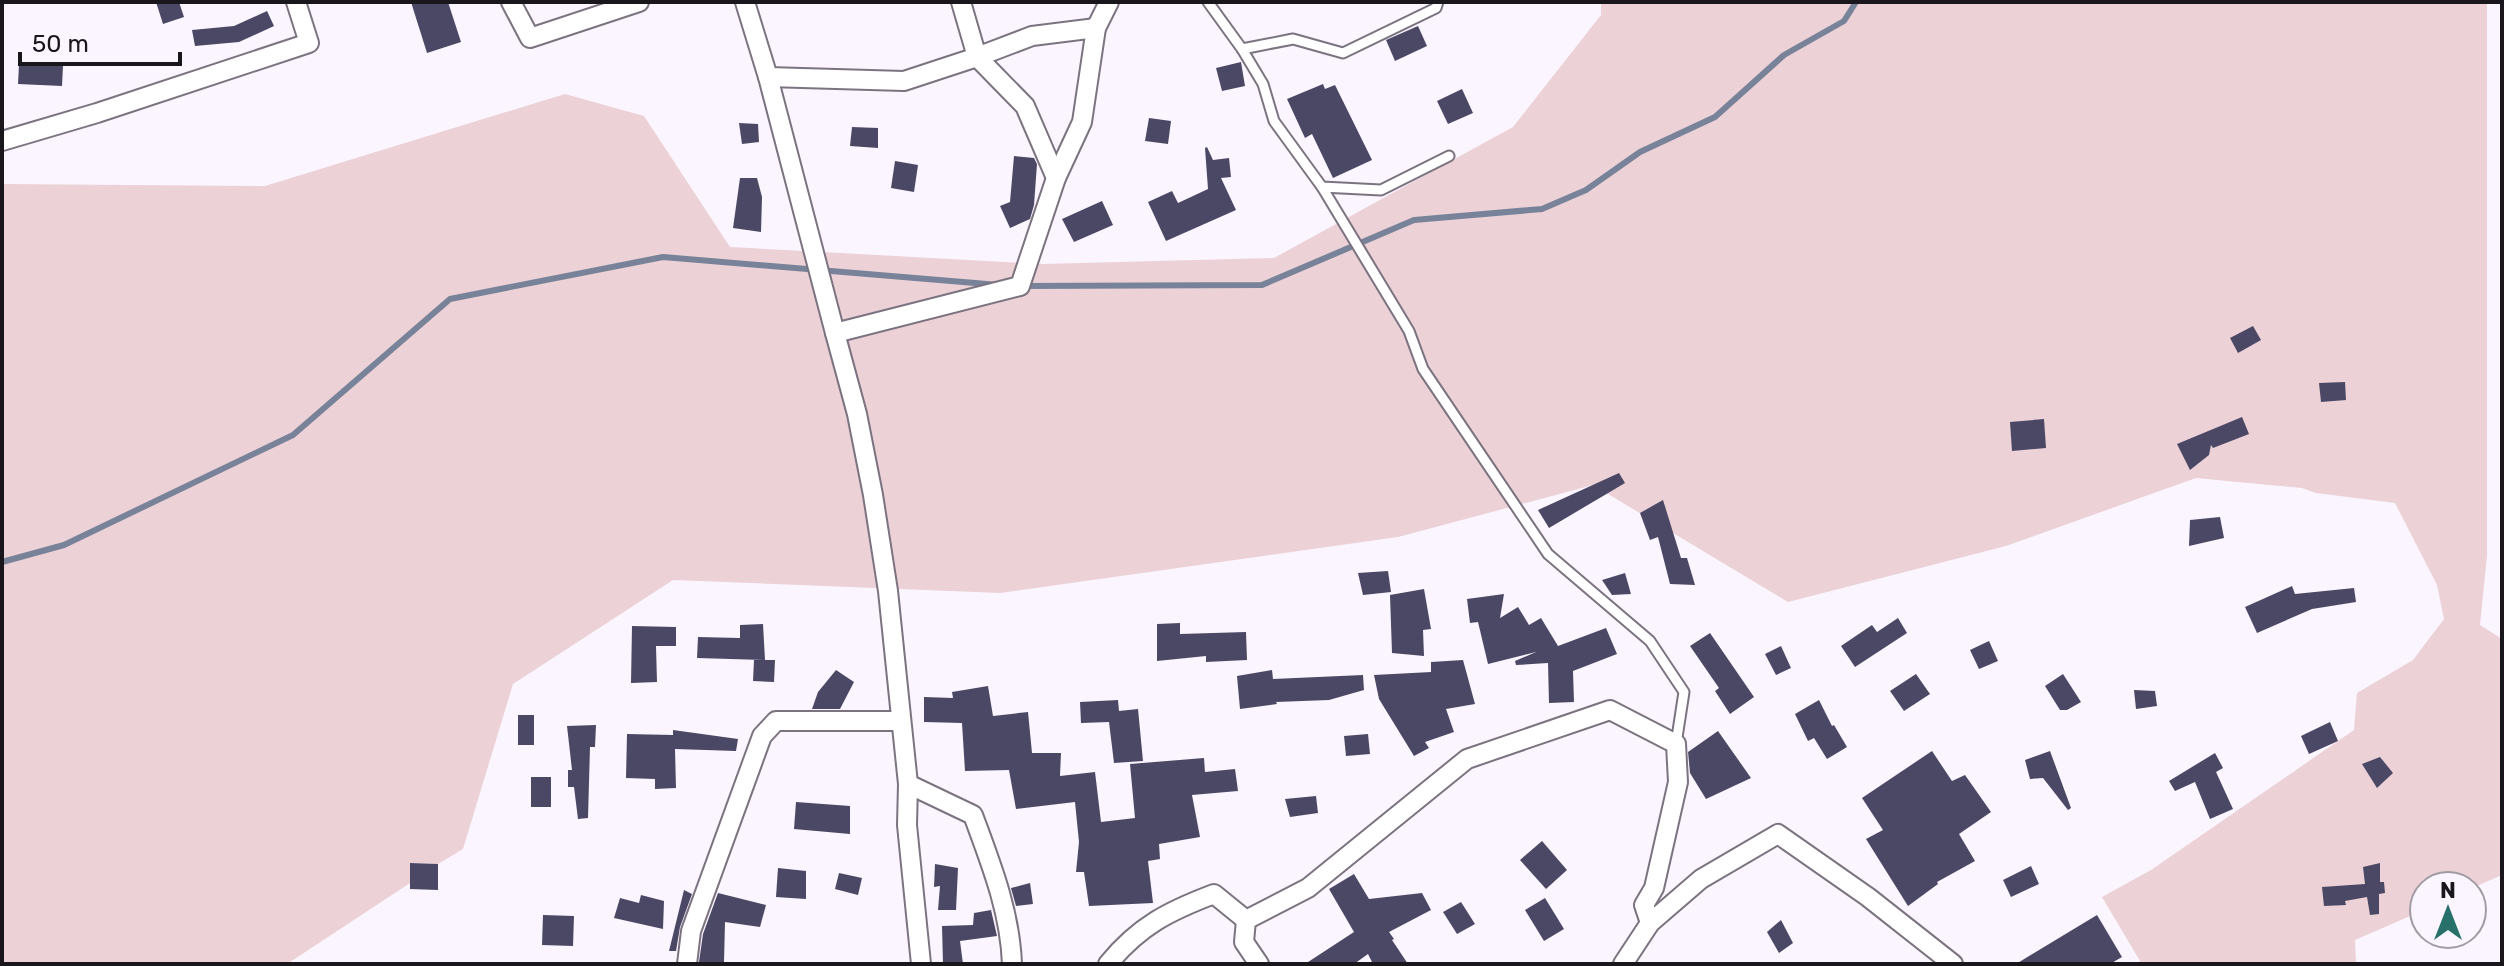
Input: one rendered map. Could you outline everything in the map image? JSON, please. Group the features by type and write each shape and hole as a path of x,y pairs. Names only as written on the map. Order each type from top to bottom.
{"street":[{"path":"2,141 309,43 296,2"},
{"path":"511,2 530,38 639,2"},
{"path":"745,2 768,77 857,414 873,495 888,591 908,784 907,825 921,964"},
{"path":"961,2 977,57 1025,106 1056,178"},
{"path":"835,333 1020,286 1056,178 1082,122 1096,28 1109,2"},
{"path":"768,77 904,81 1032,36 1096,28"},
{"path":"1246,920 1308,888 1467,759 1610,710 1676,744 1678,782 1654,888 1644,905 1650,923"},
{"path":"687,964 691,931 762,736 776,721 901,721"},
{"path":"908,784 973,815 998,884 1011,933 1012,964"},
{"path":"1623,964 1650,923 1701,879 1778,834 1868,897 1946,962"},
{"path":"1108,964 1127,940 1173,909 1214,894 1246,920"},
{"path":"1246,920 1244,942 1259,964"}],"lane":[{"path":"1208,2 1263,84 1274,121 1322,187 1409,331 1423,369 1548,554 1650,641 1684,692 1676,744"},
{"path":"1242,49 1293,39 1343,53 1436,8 1438,2"},
{"path":"1322,187 1381,190 1449,156"}],"shaded area":[{"path":"1601,2 2487,2 2487,556 2480,625 2502,639 2502,875 2488,881 2488,870 2408,870 2408,917 2355,940 2356,964 2136,964 2140,961 2102,897 2151,870 2354,730 2357,693 2413,660 2444,619 2437,585 2395,503 2316,493 2302,488 2196,478 2006,546 1788,602 1593,485 1398,537 1000,593 673,580 513,684 463,849 438,864 411,863 410,883 287,964 2,964 2,184 265,186 565,94 644,116 730,247 1043,264 1274,258 1513,127 1601,15"}],"building":[{"path":"156,2 179,2 184,17 163,24"},
{"path":"411,2 448,2 461,42 427,53"},
{"path":"267,11 274,26 239,42 195,46 192,30 234,26"},
{"path":"1418,26 1427,46 1395,61 1386,40"},
{"path":"1241,62 1245,86 1222,91 1216,68"},
{"path":"19,64 63,66 62,86 18,84"},
{"path":"1323,84 1325,89 1335,85 1372,160 1333,178 1312,134 1305,138 1287,99"},
{"path":"1462,89 1473,113 1448,124 1437,101"},
{"path":"1149,118 1171,121 1168,144 1145,141"},
{"path":"739,123 758,124 759,142 742,144"},
{"path":"852,127 878,128 878,148 850,146"},
{"path":"1207,147 1213,160 1229,158 1231,177 1221,178 1236,210 1166,241 1148,202 1172,191 1178,203 1208,189"},
{"path":"1014,156 1034,158 1037,164 1030,219 1010,228 1000,206 1010,202"},
{"path":"895,161 918,165 914,192 891,188"},
{"path":"740,178 757,178 762,197 761,232 733,228"},
{"path":"1102,201 1113,225 1074,242 1062,219"},
{"path":"2253,326 2261,340 2238,353 2230,338"},
{"path":"2345,382 2346,400 2321,402 2319,383"},
{"path":"2242,417 2249,434 2213,448 2211,445 2209,455 2190,470 2177,444"},
{"path":"2044,419 2046,448 2012,451 2010,422"},
{"path":"1619,473 1625,483 1549,528 1538,510"},
{"path":"1663,500 1681,558 1687,558 1695,585 1670,584 1658,537 1650,540 1640,513"},
{"path":"2220,517 2224,538 2189,546 2190,520"},
{"path":"1388,571 1391,592 1363,595 1358,573"},
{"path":"1625,573 1631,594 1612,595 1602,580"},
{"path":"2292,586 2295,594 2354,588 2356,602 2312,609 2257,633 2245,607"},
{"path":"1424,589 1431,629 1423,630 1424,656 1392,653 1390,595"},
{"path":"1504,594 1500,618 1518,607 1529,625 1541,618 1558,646 1606,628 1617,654 1573,671 1574,702 1549,703 1548,663 1516,665 1515,661 1536,652 1488,664 1478,622 1470,623 1467,599"},
{"path":"1898,618 1907,633 1855,667 1841,646 1872,625 1877,632"},
{"path":"1180,623 1180,634 1246,632 1247,660 1206,662 1206,656 1157,661 1157,624"},
{"path":"763,624 765,660 697,658 698,637 740,638 740,625"},
{"path":"632,626 676,627 676,646 656,646 657,682 631,683"},
{"path":"1710,633 1754,697 1730,714 1715,691 1719,688 1690,646"},
{"path":"1989,641 1998,661 1979,669 1970,650"},
{"path":"1781,646 1791,668 1776,675 1765,654"},
{"path":"754,660 775,660 774,682 753,681"},
{"path":"1463,660 1475,704 1446,709 1454,732 1425,742 1429,748 1414,756 1379,699 1374,675 1431,672 1431,662"},
{"path":"836,670 854,682 840,709 812,709 818,692"},
{"path":"1272,670 1273,679 1363,675 1364,690 1329,700 1276,702 1240,709 1237,676"},
{"path":"1916,674 1930,694 1904,711 1890,691"},
{"path":"2063,674 2081,702 2067,710 2060,710 2045,686"},
{"path":"988,686 993,716 1028,712 1032,753 1061,753 1060,776 1095,772 1101,822 1135,818 1130,764 1204,758 1205,772 1235,769 1238,791 1192,795 1200,837 1159,844 1160,859 1148,861 1153,903 1089,906 1084,872 1076,872 1079,842 1075,802 1016,809 1009,770 965,771 962,723 924,722 924,697 953,698 952,692"},
{"path":"2134,690 2155,691 2157,706 2136,709"},
{"path":"1118,700 1119,711 1138,709 1143,761 1114,763 1109,722 1081,723 1080,702"},
{"path":"1819,700 1847,747 1827,759 1814,738 1808,741 1795,714"},
{"path":"518,715 534,715 534,745 518,745"},
{"path":"2330,722 2338,741 2309,754 2301,736"},
{"path":"596,725 595,747 590,747 588,818 578,819 574,787 568,787 568,770 572,770 567,726"},
{"path":"673,730 738,739 736,751 675,749 676,788 655,789 655,779 626,778 627,734 673,735"},
{"path":"1718,731 1751,778 1706,799 1690,773 1688,752"},
{"path":"1368,734 1370,754 1346,756 1344,736"},
{"path":"1932,751 1952,781 1965,775 1991,812 1959,834 1975,861 1937,882 1908,906 1866,839 1883,830 1862,798"},
{"path":"2050,751 2071,808 2068,810 2043,778 2030,779 2025,760"},
{"path":"2215,753 2223,768 2216,772 2233,809 2210,819 2195,782 2175,791 2169,781"},
{"path":"2380,757 2393,773 2377,788 2362,764"},
{"path":"531,777 551,777 551,807 531,807"},
{"path":"1316,796 1318,813 1290,817 1285,799"},
{"path":"796,802 850,806 850,834 794,829"},
{"path":"1542,841 1567,870 1546,889 1520,860"},
{"path":"410,863 438,864 438,890 410,889"},
{"path":"2380,863 2380,882 2384,882 2385,893 2379,894 2379,914 2370,915 2367,897 2345,901 2346,905 2324,906 2322,887 2365,884 2363,867"},
{"path":"935,864 958,868 956,910 938,910 940,886 934,887"},
{"path":"2031,866 2039,884 2011,897 2003,880"},
{"path":"778,868 806,871 806,899 776,897"},
{"path":"839,873 862,878 858,895 835,889"},
{"path":"1354,874 1369,899 1422,893 1431,910 1389,932 1408,964 1373,964 1368,954 1354,964 1305,964 1354,932 1329,889"},
{"path":"1030,883 1033,904 1016,906 1011,888"},
{"path":"684,890 692,894 680,927 676,951 669,951"},
{"path":"718,893 766,905 760,927 725,922 724,962 699,962 703,934"},
{"path":"641,895 664,901 663,929 614,918 620,898 639,903"},
{"path":"1545,898 1564,929 1544,941 1525,910"},
{"path":"1461,902 1475,924 1457,934 1443,912"},
{"path":"991,910 997,936 960,941 963,964 943,964 942,926 973,925 974,913"},
{"path":"543,915 574,916 573,946 542,945"},
{"path":"2097,915 2122,957 2110,964 2016,964"},
{"path":"1781,920 1793,943 1779,953 1767,932"}],"waterway":[{"path":"1022,286 1262,285 1414,220 1542,209 1586,190 1640,152 1715,117 1784,55 1844,21 1856,2"},
{"path":"2,562 64,545 293,435 450,299 663,257 999,285"}]}
